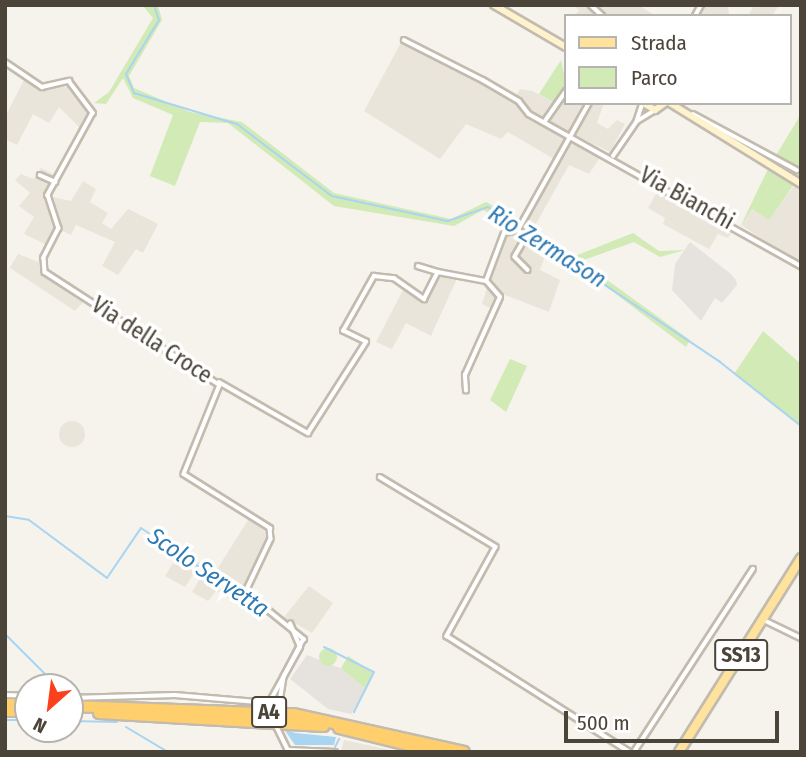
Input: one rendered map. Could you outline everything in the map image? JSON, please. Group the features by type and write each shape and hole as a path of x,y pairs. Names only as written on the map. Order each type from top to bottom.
{"highway":[{"name":"A4","path":"84,707 293,714 464,752"},
{"name":"A4","path":"84,713 290,722 437,752"}],"main road":[{"path":"494,5 564,46"},
{"path":"663,106 801,184"},
{"path":"663,106 682,115"},
{"name":"SS13","path":"679,752 801,558"}],"street":[{"name":"Via Bianchi","path":"404,40 483,79 545,121 613,156 801,266"},
{"name":"Via della Croce","path":"5,62 42,87 69,80 93,113 47,204 59,228 44,258 45,272 219,382 184,474 270,528 271,540 246,592 290,624"},
{"path":"545,121 564,94"},
{"path":"519,229 588,105"},
{"path":"613,156 637,121 642,105"},
{"path":"682,105 797,170"},
{"path":"637,121 663,106"},
{"path":"40,175 56,183"},
{"path":"519,229 536,241"},
{"path":"486,281 504,233 519,229"},
{"path":"527,236 515,257 528,270"},
{"path":"418,266 486,281 500,297 465,375 466,391"},
{"path":"219,382 309,433 366,342 343,331 374,276 394,278 424,299 438,272"},
{"path":"380,477 496,547 447,636 632,752 753,569"},
{"path":"764,620 801,639"},
{"path":"84,698 175,695 270,703 300,648 290,624"},
{"path":"279,708 284,677 303,649 302,632 290,624"},
{"path":"278,727 288,750 335,752"}],"shaded area":[{"path":"572,5 638,5 653,14 576,14 579,10"},
{"path":"700,5 728,5 729,14 694,14"},
{"path":"754,5 779,5 773,14 749,14"},
{"path":"404,37 516,96 520,89 532,91 554,102 564,87 564,105 603,105 597,123 608,129 617,120 625,124 610,152 571,133 554,159 508,132 501,139 466,124 440,159 364,111"},
{"path":"26,76 45,89 74,86 93,115 85,133 59,107 49,123 33,114 17,145 5,139 5,117"},
{"path":"572,137 603,153 589,174 569,165 532,231 523,224"},
{"path":"41,168 59,177 48,196 59,225 49,246 24,234 34,217 19,206 30,193 15,180 21,174 33,179"},
{"path":"83,181 96,189 90,202 108,213 102,223 111,229 128,209 158,224 143,253 136,249 118,275 102,266 115,242 76,225 71,235 63,231 53,197 71,201"},
{"path":"661,185 735,227 728,238 718,234 709,249 663,224 665,218 648,208"},
{"path":"794,186 801,191 800,264 741,225 752,209 769,219"},
{"path":"521,228 548,247 540,270 560,280 549,312 500,293 494,310 482,304 505,233"},
{"path":"690,242 731,274 737,285 722,303 715,298 701,321 672,290 675,264"},
{"path":"18,254 41,263 86,299 75,311 10,268 5,276"},
{"path":"439,271 459,274 431,336 406,323 392,349 376,342 404,288 425,299"},
{"path":"72,421 81,425 85,434 81,443 72,447 63,443 59,434 63,425"},
{"path":"250,517 270,537 239,605 216,591 208,601 192,592 204,571 198,567 185,587 165,576 180,552 216,571"},
{"path":"309,586 333,603 312,633 284,617"},
{"path":"307,655 345,670 366,689 351,714 328,709 290,679"},
{"path":"344,740 395,751 341,752"}],"green space":[{"path":"142,5 158,5 162,20 129,76 134,88 190,112 242,122 334,193 451,219 486,202 520,220 517,227 483,210 454,226 334,206 228,123 200,122 175,186 150,176 173,115 133,98 123,78 106,104 94,103 109,92 153,18"},
{"path":"561,60 564,87 554,102 539,94"},
{"path":"801,114 801,179 772,162"},
{"path":"769,167 795,183 769,220 752,209 741,225"},
{"path":"523,224 575,256 633,233 659,251 685,250 660,257 634,242 581,261 690,340 686,347"},
{"path":"763,331 801,364 801,427 734,374"},
{"path":"510,359 527,366 506,412 490,400"},
{"path":"328,648 334,651 337,657 334,663 328,666 322,663 319,657 322,651"},
{"path":"348,656 373,672 366,689 341,668"}],"water":[{"path":"284,729 295,733 336,737 334,745 295,745"}],"waterway":[{"name":"Rio Zermason","path":"154,5 159,20 126,74 134,93 237,124 332,196 448,221 488,207 720,362 801,426"},
{"name":"Scolo Servetta","path":"5,516 29,520 107,578 141,528 275,618"},
{"path":"5,634 44,673"},
{"name":"Scolo Servetta","path":"324,647 374,672 354,712"},
{"path":"84,694 99,695"},
{"path":"5,720 14,720"},
{"path":"84,721 117,722"},
{"path":"126,727 168,752"},
{"name":"Scolo Servetta","path":"335,747 339,739"}]}
